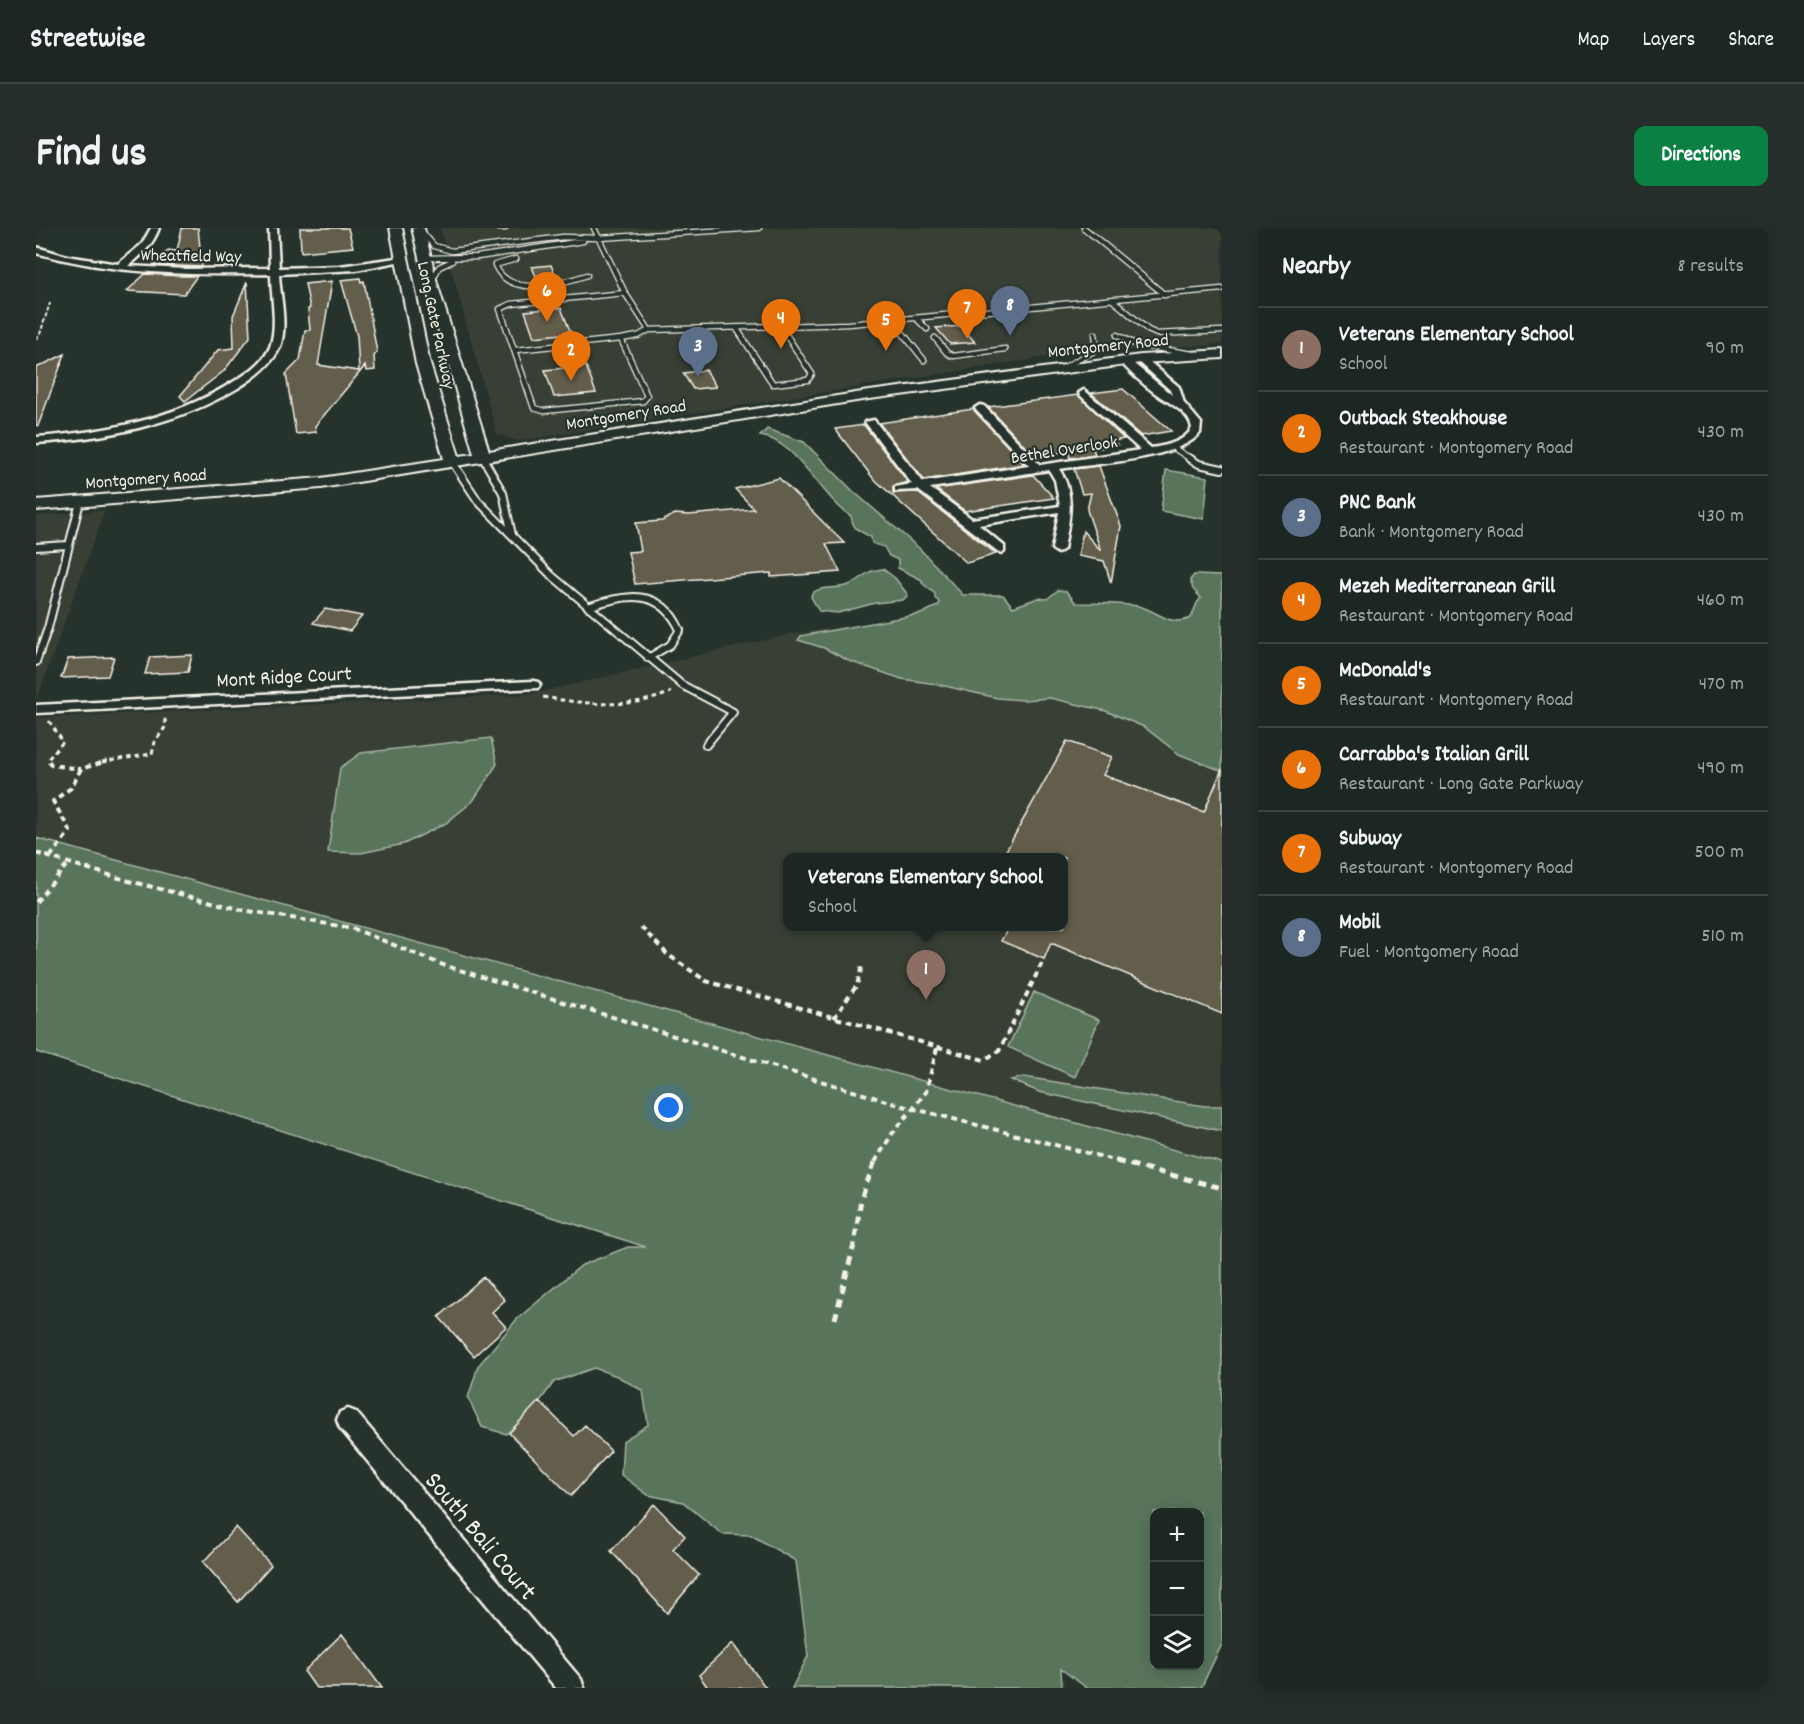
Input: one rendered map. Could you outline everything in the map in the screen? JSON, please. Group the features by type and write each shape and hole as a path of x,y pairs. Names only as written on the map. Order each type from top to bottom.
{"main road":[{"name":"Long Gate Parkway","path":"396,228 399,244 418,263 483,458"},
{"name":"Long Gate Parkway","path":"419,228 418,263 423,364 453,463"},
{"name":"Montgomery Road","path":"36,505 309,484 453,463 862,396 1141,359 1222,354"},
{"path":"475,429 500,443 510,445 674,420 685,424"}],"street":[{"path":"119,268 144,248 155,228"},
{"path":"36,440 96,435 153,422 224,393 257,369 274,347 279,327 273,228"},
{"name":"Wheatfield Way","path":"36,250 119,268 188,273 275,272 418,263"},
{"name":"Bethel Overlook","path":"1141,359 1175,389 1179,404"},
{"name":"Bethel Overlook","path":"899,489 1149,452 1172,447 1195,434 1196,423 1179,404 1160,392 1125,361"},
{"path":"1084,393 1149,452"},
{"path":"980,408 1039,470"},
{"path":"870,423 920,486 970,523 1000,549"},
{"path":"1053,468 1061,480 1066,508 1058,549"},
{"path":"970,523 1066,508"},
{"name":"Mont Ridge Court","path":"36,709 533,685"},
{"name":"South Bali Court","path":"348,1420 572,1688"}],"lane":[{"path":"419,228 434,246 452,251 563,237 759,228"},
{"path":"499,228 505,228"},
{"path":"594,228 625,293 649,330"},
{"path":"1084,228 1165,295"},
{"path":"418,263 598,237"},
{"path":"418,263 470,250"},
{"path":"418,263 439,267 463,258"},
{"path":"516,259 495,265 500,277 506,283 519,286 568,282 587,275"},
{"path":"515,350 621,339 638,336 649,330 737,329 893,321 1222,289"},
{"path":"621,339 647,396 643,401 544,411 534,408 500,309 504,306 625,293"},
{"path":"1113,300 1148,330 1157,334 1222,331"},
{"path":"917,319 927,329"},
{"path":"893,321 924,360"},
{"path":"737,329 773,384 808,380 812,374 781,327"},
{"path":"1061,369 1094,351 1097,346 1095,334"},
{"path":"1117,335 1146,347 1199,355"},
{"path":"935,338 947,353 953,356 1005,350"},
{"path":"1172,447 1199,464 1222,469"},
{"path":"483,458 503,493 512,536"},
{"path":"453,463 478,501 551,575 682,685 733,712 706,745"},
{"path":"36,662 48,628 80,502"},
{"path":"36,547 68,545"},
{"path":"588,607 619,596 633,596 649,599 671,611 678,620 681,630 670,645 648,658"}],"path":[{"path":"36,339 50,303"},
{"path":"533,685 541,696 576,703 599,704 654,699 671,691"},
{"path":"54,708 49,724 63,742 48,759 51,765 59,768 81,769 110,760 152,754 155,742 166,726 165,720 174,708 171,703"},
{"path":"50,856 70,831 53,801 70,788 81,769"},
{"path":"36,853 243,910 352,928 453,968 913,1109 1222,1188"},
{"path":"36,902 69,862"},
{"path":"640,927 667,954 706,981 984,1060 999,1051 1044,959"},
{"path":"834,1018 856,985 862,966"},
{"path":"836,1319 854,1245 861,1199 876,1159 892,1134 926,1092 937,1048"}],"shaded area":[{"path":"440,228 1222,228 1222,344 1065,354 517,441 497,434"},
{"path":"105,510 36,701 36,516"},
{"path":"998,605 1222,718 1222,1163 36,838 36,718 531,694 792,634"}],"green space":[{"path":"767,429 804,442 853,491 920,549 963,595 1003,595 1013,607 1038,598 1047,599 1058,590 1066,591 1076,603 1138,606 1170,620 1183,621 1191,618 1201,598 1193,589 1190,580 1194,575 1222,576 1222,771 1179,754 1144,727 1106,711 1050,698 1024,700 997,698 902,679 798,640 801,636 921,614 939,605 939,602 935,594 922,583 922,580 898,568 898,560 889,556 884,547 872,543 871,537 857,529 851,516 840,508 797,458 785,447 760,436"},
{"path":"1166,470 1208,477 1204,519 1161,511"},
{"path":"883,569 895,578 908,595 903,600 875,603 838,613 819,611 811,597 812,593 817,591 849,585 867,573"},
{"path":"491,738 497,764 473,801 446,823 404,844 361,853 328,852 340,768 361,753"},
{"path":"36,838 1222,1163 1222,1644 1201,1688 1087,1688 1061,1669 1062,1688 792,1688 808,1656 796,1561 751,1535 722,1534 683,1502 648,1495 621,1475 623,1441 648,1425 643,1391 617,1376 594,1368 554,1382 532,1412 506,1434 482,1427 468,1398 478,1366 517,1319 582,1265 628,1247 646,1247 36,1052"},
{"path":"1034,992 1099,1020 1075,1077 1008,1047"},
{"path":"1024,1077 1205,1106 1222,1106 1222,1131 1039,1092 1011,1080"}],"building":[{"path":"182,228 198,228 202,267 153,265 168,250 177,251"},
{"path":"300,228 348,228 353,247 301,252"},
{"path":"551,265 557,279 538,281 532,267"},
{"path":"145,274 197,276 184,294 127,291"},
{"path":"360,278 361,282 364,281 377,352 374,356 375,370 366,371 365,366 315,426 316,432 296,434 286,374 300,360 305,330 310,330 308,309 310,308 305,284 332,281 318,365 359,371 357,336 341,280"},
{"path":"247,282 250,337 224,371 185,401 180,396 218,350 234,348 233,316"},
{"path":"561,308 571,333 534,337 525,311"},
{"path":"961,326 975,342 950,344 936,328"},
{"path":"65,354 38,426 36,425 36,368"},
{"path":"586,366 596,393 554,397 545,370"},
{"path":"706,370 716,387 693,389 683,373"},
{"path":"1123,389 1171,431 1141,436 1091,393"},
{"path":"1078,395 1124,439 1112,441 1117,445 1093,449 1095,454 1070,458 1068,451 1035,457 988,407"},
{"path":"973,409 1024,464 924,480 879,423"},
{"path":"864,425 908,482 893,486 893,493 917,492 996,554 967,563 873,478 835,429"},
{"path":"1099,466 1121,526 1111,583 1104,561 1078,556 1083,531 1101,551 1087,510 1091,493 1082,494 1074,469"},
{"path":"1033,475 1054,498 965,511 936,489"},
{"path":"779,478 844,543 826,544 840,572 771,577 771,573 635,584 628,552 641,551 636,523 662,521 675,514 689,515 754,509 735,489"},
{"path":"325,609 362,616 350,631 313,623"},
{"path":"192,655 188,672 145,674 150,657"},
{"path":"114,657 108,676 61,678 68,659"},
{"path":"1067,741 1112,757 1103,775 1204,812 1222,769 1222,1014 1051,943 1044,959 1001,941 1007,931 1068,931 1068,853 1005,853"},
{"path":"483,1277 505,1300 492,1312 506,1327 474,1356 439,1317"},
{"path":"539,1401 574,1436 585,1425 611,1451 571,1496 509,1433"},
{"path":"654,1504 685,1536 673,1549 699,1575 667,1613 611,1551"},
{"path":"236,1527 271,1565 238,1602 203,1562"},
{"path":"342,1634 382,1688 316,1688 304,1671"},
{"path":"733,1643 766,1688 708,1688 699,1675"}],"place":[{"name":"Carrabba's Italian Grill","path":"547,322"},
{"name":"Mobil","path":"1010,336"},
{"name":"Subway","path":"967,339"},
{"name":"Mezeh Mediterranean Grill","path":"781,349"},
{"name":"McDonald's","path":"886,351"},
{"name":"PNC Bank","path":"698,377"},
{"name":"Outback Steakhouse","path":"571,381"},
{"name":"Veterans Elementary School","path":"926,1000"}]}
